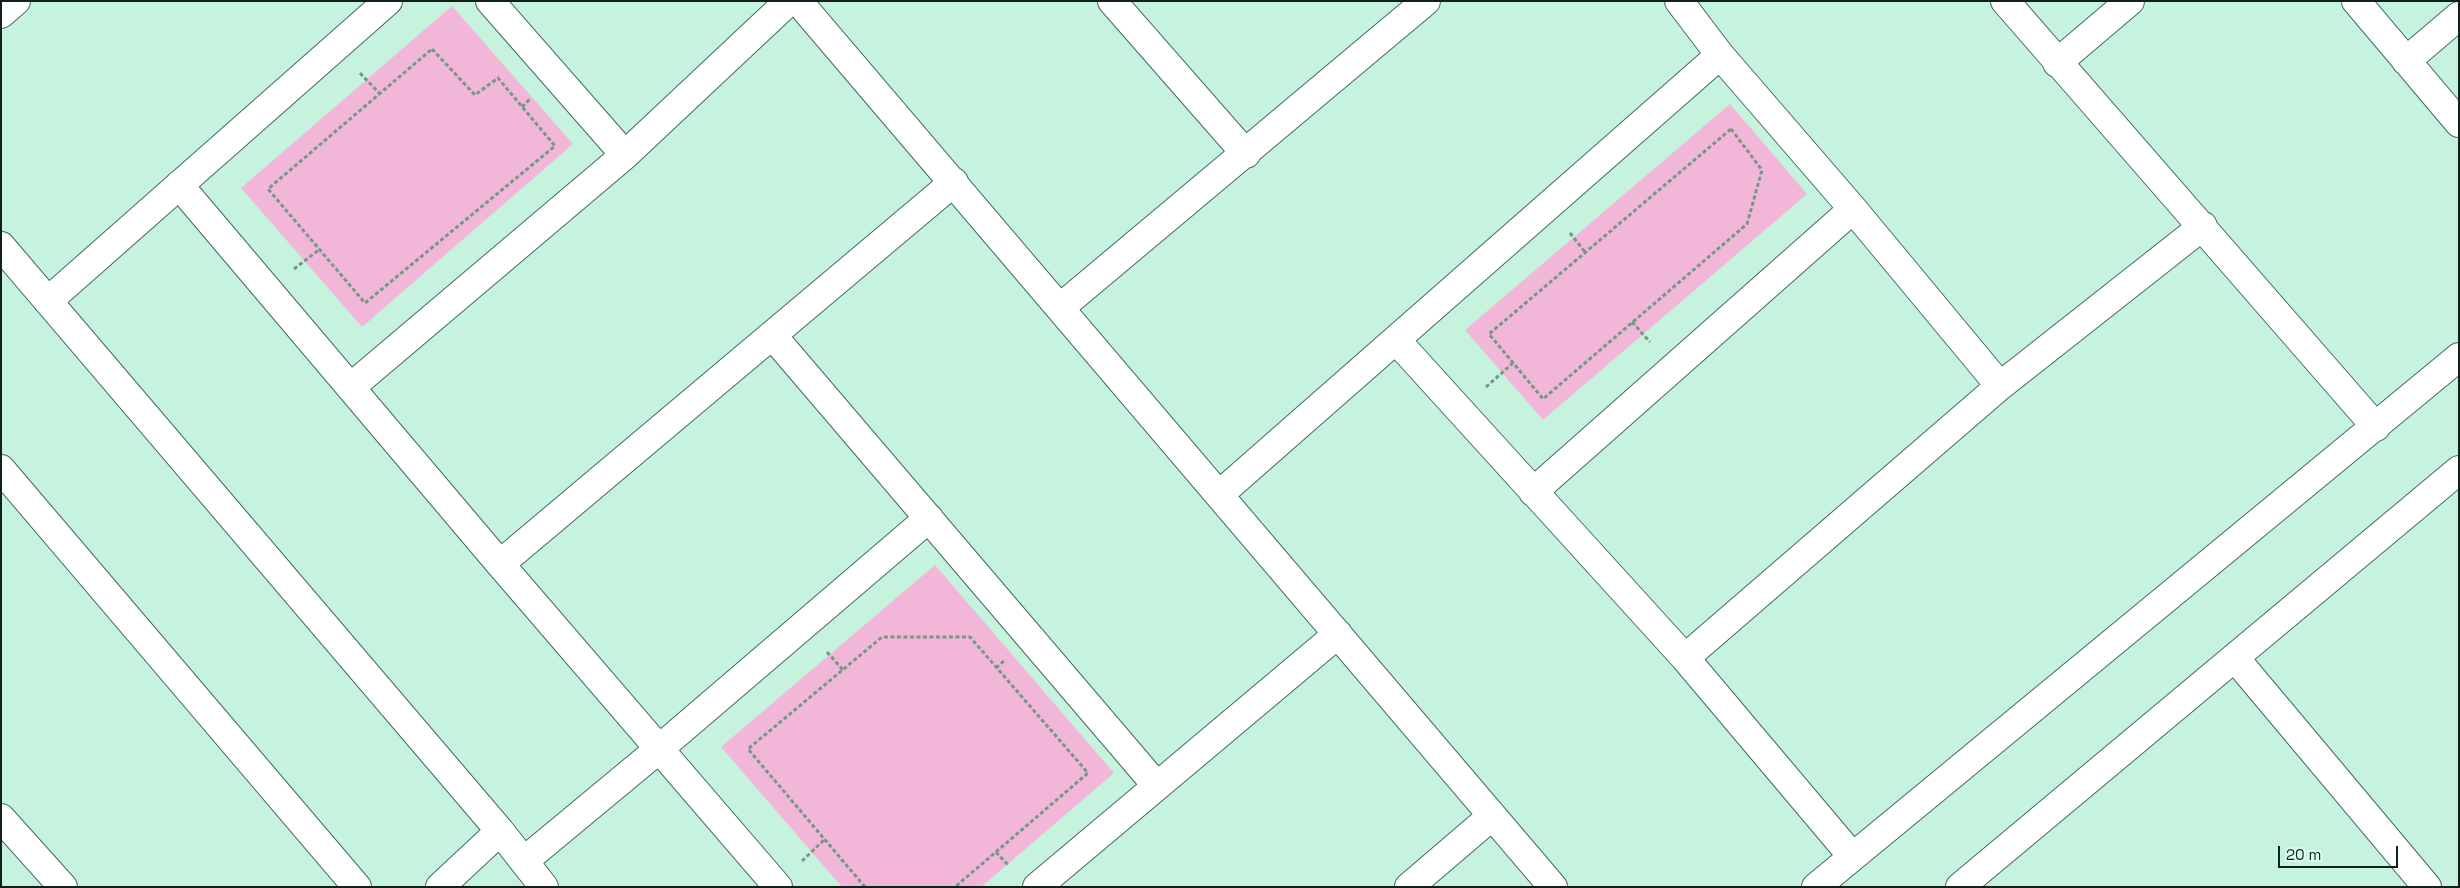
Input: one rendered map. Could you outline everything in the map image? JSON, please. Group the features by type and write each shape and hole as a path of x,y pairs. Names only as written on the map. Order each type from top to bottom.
{"street":[{"path":"1,14 16,1"},
{"path":"48,301 388,1"},
{"path":"490,1 625,155"},
{"path":"351,387 625,155 788,1"},
{"path":"798,1 1553,887"},
{"path":"1112,1 1246,154"},
{"path":"1061,308 1426,1"},
{"path":"1679,1 1720,55 1853,209 2000,386"},
{"path":"2005,1 2057,63 2203,226 2376,426"},
{"path":"2057,63 2130,1"},
{"path":"2356,1 2459,123"},
{"path":"2406,61 2459,16"},
{"path":"1220,494 1720,55"},
{"path":"500,564 954,182"},
{"path":"179,185 500,564 778,887"},
{"path":"1533,492 1853,209"},
{"path":"1685,658 2000,386 2203,226"},
{"path":"1,246 500,831 544,887"},
{"path":"772,335 1156,786"},
{"path":"1396,340 1685,658 1852,856"},
{"path":"1816,887 2459,357"},
{"path":"1,469 357,887"},
{"path":"1960,887 2459,470"},
{"path":"524,861 659,749 929,518"},
{"path":"1037,887 1338,634"},
{"path":"2235,658 2428,887"},
{"path":"1409,887 1492,816"},
{"path":"1,818 63,887"},
{"path":"440,887 500,831"}],"path":[{"path":"432,49 475,95 498,78 555,146 365,304 268,189 432,49"},
{"path":"1730,129 1762,170 1747,224 1543,399 1489,334 1730,129"},
{"path":"865,887 748,749 882,637 970,637 1088,773 955,887"}],"shaded area":[{"path":"452,6 573,144 362,327 241,188"},
{"path":"1730,104 1807,194 1543,420 1465,330"},
{"path":"935,565 1114,773 981,887 842,887 721,747"}]}
